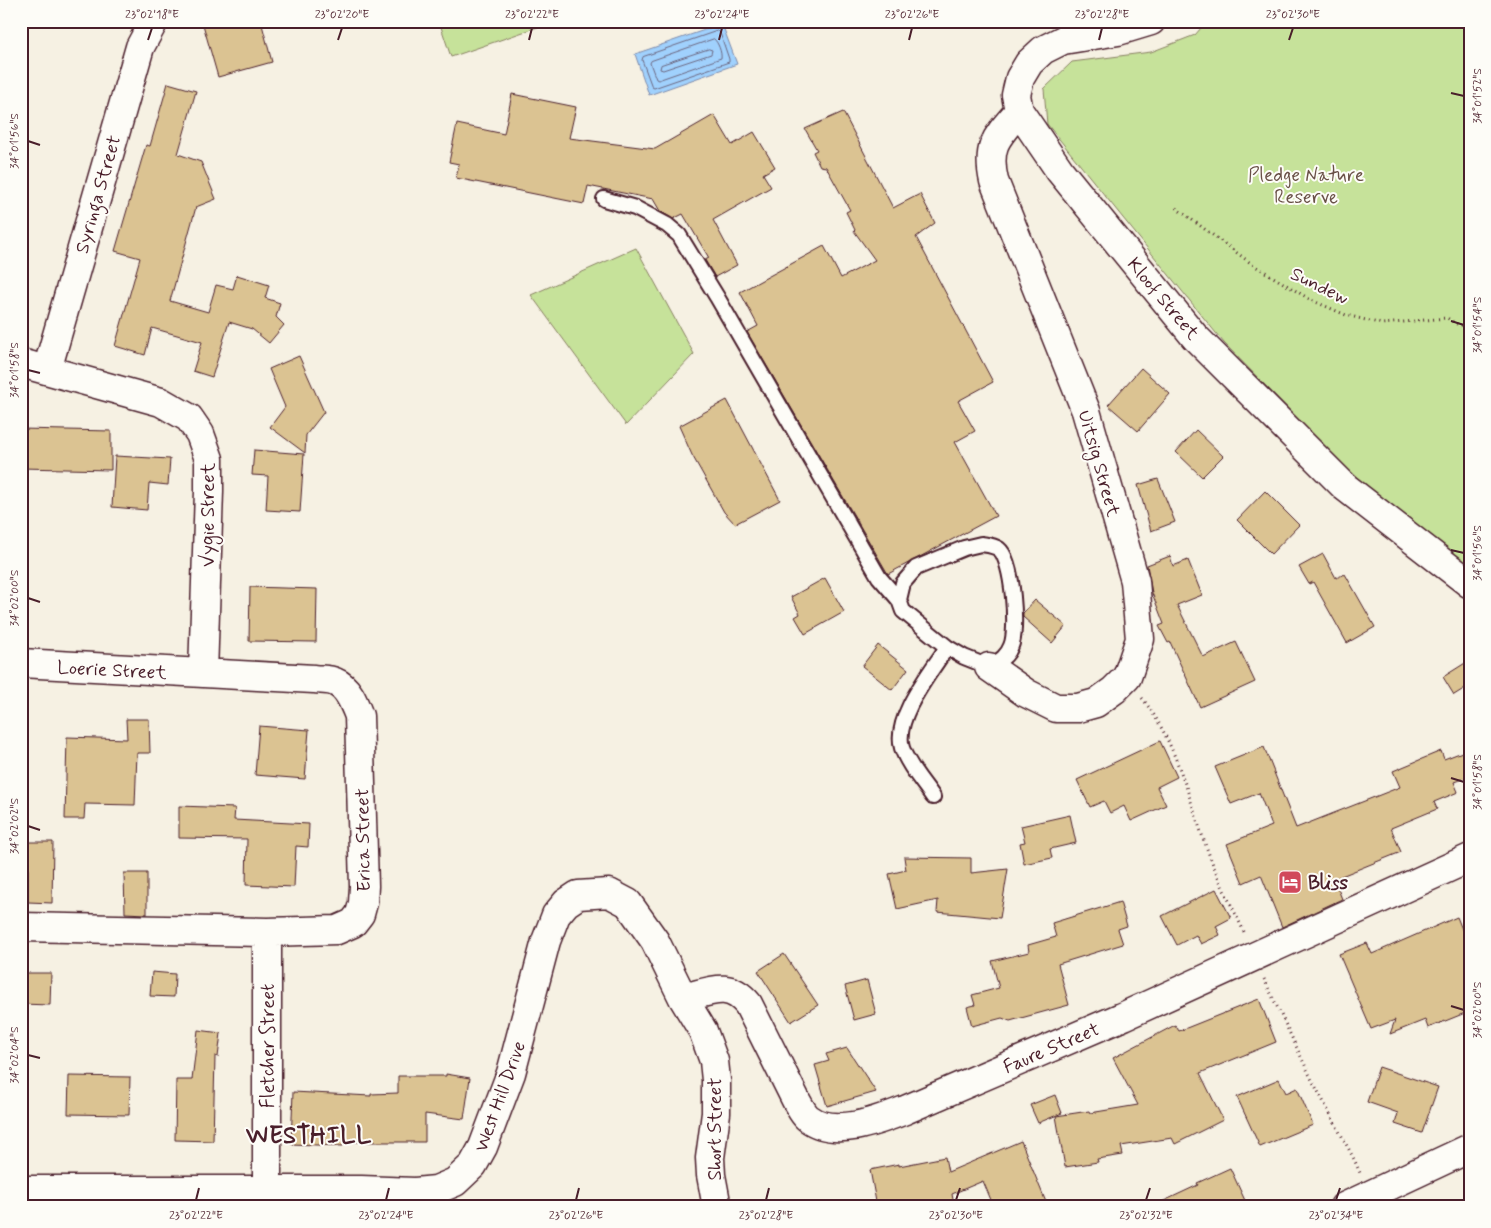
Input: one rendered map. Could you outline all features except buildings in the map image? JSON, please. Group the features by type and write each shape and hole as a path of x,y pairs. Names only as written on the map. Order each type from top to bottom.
{"street":[{"name":"Syringa Street","path":"34,367 140,47 154,21"},
{"path":"1019,111 1016,95 1020,78 1029,63 1044,50 1063,40 1118,30 1151,21"},
{"name":"Kloof Street","path":"1019,111 1060,172 1195,337 1344,487 1470,584"},
{"name":"Uitsig Street","path":"989,667 1026,693 1056,708 1078,708 1096,703 1114,690 1126,677 1140,639 1135,581 1086,412 994,181 991,156 994,144 1019,111"},
{"name":"Vygie Street","path":"34,367 161,402 189,418 200,434 209,459 210,491 203,673"},
{"name":"Loerie Street","path":"21,664 203,673"},
{"name":"Erica Street","path":"21,927 267,932 337,930 353,923 360,914 364,886 358,716 354,703 346,690 336,682 314,678 203,673"},
{"name":"Faure Street","path":"684,998 720,989 732,990 741,996 748,1004 806,1117 818,1124 830,1127 848,1126 880,1120 1124,1016 1470,858"},
{"name":"West Hill Drive","path":"21,1190 361,1190 415,1192 436,1190 456,1182 473,1165 483,1147 511,1073 546,941 556,915 566,903 578,895 609,892 628,903 655,941 684,998"},
{"name":"Fletcher Street","path":"267,932 267,1190"},
{"name":"Short Street","path":"684,998 703,1030 714,1061 716,1113 710,1158 717,1207"},
{"path":"1344,1207 1384,1198 1470,1148"}],"lane":[{"name":"Uitsig Street","path":"604,199 634,208 667,225 679,235 718,297 879,577 899,600 903,611 946,647 989,667"},
{"path":"899,600 903,583 916,568 974,545 991,545 999,549 1005,556 1009,567 1014,629 1009,652 1002,660 989,667"},
{"path":"933,797 906,757 901,735 904,720 913,698 946,647"}],"path":[{"name":"Sundew","path":"1176,208 1252,264 1311,300 1346,315 1382,324 1447,318 1460,326 1470,322"}],"green space":[{"path":"439,21 555,21 451,57"},
{"name":"Pledge Nature Reserve","path":"1207,21 1470,21 1470,573 1380,503 1224,343 1047,124 1044,89 1072,62 1151,52 1195,35"},
{"path":"636,248 694,354 626,425 531,295"}],"water":[{"path":"722,24 737,64 649,95 635,54"}],"place":[{"name":"Bliss","path":"1290,882"}],"district":[{"name":"WESTHILL","path":"309,1135"}]}
